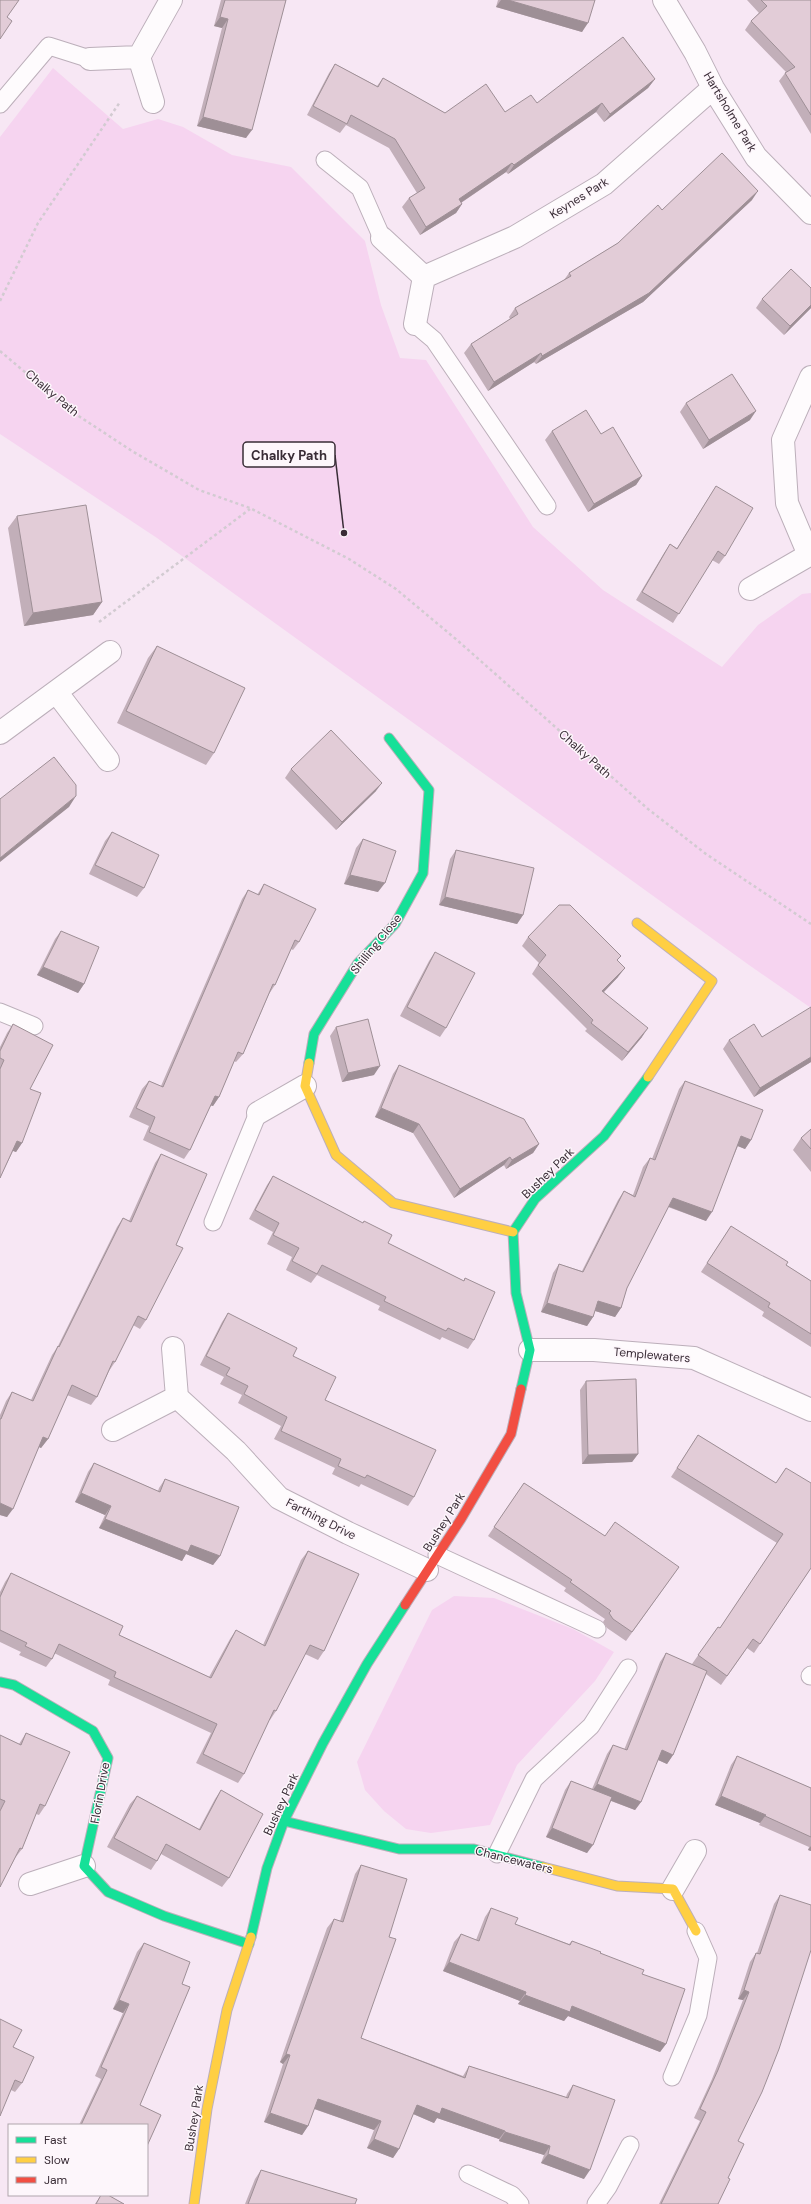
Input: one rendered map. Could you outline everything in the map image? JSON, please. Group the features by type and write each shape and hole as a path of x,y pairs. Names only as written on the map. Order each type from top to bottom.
{"street":[{"path":"153,102 141,65 171,0"},
{"name":"Hartsholme Park","path":"664,0 695,52 713,88 756,157 811,213"},
{"path":"90,59 141,65"},
{"name":"Keynes Park","path":"424,277 515,237 604,184 713,88"},
{"path":"382,238 424,277 415,324"},
{"path":"750,589 810,555 787,503 783,440 811,377"},
{"path":"0,733 57,693 110,652"},
{"path":"57,693 108,760"},
{"name":"Shilling Close","path":"305,1086 314,1034 358,963 395,924 423,873 429,790 388,738"},
{"name":"Bushey Park","path":"194,2204 207,2109 227,2010 249,1944 267,1868 284,1821 323,1743 367,1664 461,1519 511,1434 530,1350 516,1293 513,1232 535,1199 604,1136 656,1066 712,981 637,923"},
{"path":"258,1113 305,1086 336,1155 393,1203 513,1232"},
{"path":"113,1430 177,1397 173,1348"},
{"name":"Templewaters","path":"530,1350 594,1350 694,1358 811,1410"},
{"name":"Farthing Drive","path":"177,1397 236,1451 279,1498 348,1533 432,1563"},
{"name":"Florin Drive","path":"0,1682 14,1684 93,1731 108,1758 95,1823 84,1866"},
{"name":"Chancewaters","path":"284,1821 399,1849 474,1849 617,1886 673,1889"},
{"path":"694,1851 673,1889 696,1931"},
{"path":"30,1884 84,1866 108,1892 164,1916 249,1944"}],"lane":[{"path":"0,104 49,46 90,59"},
{"path":"325,160 360,188 382,238"},
{"path":"415,324 434,340 546,506"},
{"path":"0,1012 34,1026"},
{"path":"213,1222 258,1113"},
{"path":"432,1563 597,1629"},
{"path":"497,1854 534,1779 591,1726 628,1668"},
{"path":"672,2077 698,2015 708,1958 696,1931"},
{"path":"596,2204 608,2187 630,2145"},
{"path":"468,2174 512,2195 520,2204"}],"path":[{"path":"0,301 38,223 119,103 141,65"},
{"name":"Chalky Path","path":"0,351 72,411 132,451 199,490 250,508 349,559 396,590 457,640 648,809 706,854 811,924"},
{"path":"94,626 250,508"}],"shaded area":[{"path":"53,68 123,129 158,119 183,127 232,155 291,167 365,241 381,305 400,358 426,360 533,527 603,590 722,667 758,625 802,594 811,593 811,1008 749,965 157,538 0,434 0,137"},
{"path":"454,1596 494,1598 573,1629 614,1652 595,1681 517,1765 490,1825 431,1833 406,1829 384,1811 365,1790 357,1762 432,1610"}],"building":[{"path":"0,0 19,0 7,17 12,21 0,39"},
{"path":"225,0 286,0 252,130 203,117 228,19 220,17"},
{"path":"508,0 595,0 588,23"},
{"path":"761,0 811,0 811,115 785,73 795,67 751,21 767,6"},
{"path":"623,37 655,79 610,114 602,103 514,165 512,163 459,199 462,204 426,227 409,198 425,188 395,139 351,115 347,124 313,106 335,64 378,87 383,78 445,113 486,84 505,112 531,95 537,103"},
{"path":"722,153 758,191 649,293 542,356 541,353 494,382 471,344 518,314 515,308 571,276 569,273 618,243 658,205 662,210"},
{"path":"791,269 811,288 811,305 790,326 762,299"},
{"path":"732,374 756,411 709,440 686,403"},
{"path":"586,410 601,434 613,427 642,476 594,504 552,431"},
{"path":"716,486 753,508 725,556 718,551 679,614 642,592 670,544 677,549"},
{"path":"86,505 102,602 33,613 17,516"},
{"path":"157,646 245,688 214,753 126,711"},
{"path":"331,730 382,783 342,822 291,769"},
{"path":"54,757 76,785 76,796 0,858 0,799"},
{"path":"112,832 159,855 144,888 95,865"},
{"path":"363,839 396,851 385,883 350,875"},
{"path":"456,850 534,868 523,915 445,897"},
{"path":"264,884 316,909 299,942 295,940 275,985 273,984 243,1054 238,1052 219,1097 215,1096 190,1150 149,1132 155,1117 136,1108 149,1081 163,1087 248,890 259,895"},
{"path":"559,905 570,905 621,956 617,960 625,968 602,991 648,1028 628,1052 591,1023 593,1020 538,965 546,955 528,937"},
{"path":"61,931 99,947 84,984 43,967"},
{"path":"435,952 475,973 446,1028 407,1007"},
{"path":"811,1007 811,1057 760,1088 729,1040 754,1024 762,1037"},
{"path":"368,1019 380,1066 348,1073 336,1027"},
{"path":"13,1024 53,1045 30,1089 41,1093 22,1143 17,1141 0,1178 0,1069 4,1060 0,1058 0,1051"},
{"path":"399,1065 524,1119 539,1144 512,1160 510,1157 460,1189 419,1124 381,1108"},
{"path":"685,1081 763,1110 751,1140 741,1136 712,1212 673,1198 627,1288 621,1308 598,1301 593,1317 547,1303 559,1264 583,1272 624,1191 635,1197 650,1158 655,1160"},
{"path":"811,1129 811,1149 801,1138"},
{"path":"161,1154 207,1174 176,1245 183,1248 146,1320 138,1316 115,1362 113,1361 97,1397 72,1385 48,1439 43,1437 13,1509 0,1503 0,1419 12,1392 33,1401 58,1346 59,1347 123,1218 131,1222"},
{"path":"273,1176 363,1223 364,1221 392,1235 388,1243 464,1281 465,1278 495,1292 474,1340 448,1328 446,1331 384,1301 386,1297 322,1265 317,1274 292,1261 299,1248 273,1235 279,1223 255,1210"},
{"path":"731,1226 788,1262 786,1265 811,1281 811,1334 768,1307 770,1303 707,1263"},
{"path":"228,1313 297,1348 293,1356 336,1377 325,1400 436,1450 414,1497 367,1475 365,1478 338,1466 341,1459 281,1431 287,1417 244,1394 248,1386 226,1375 230,1368 206,1356"},
{"path":"636,1379 638,1454 588,1455 586,1381"},
{"path":"698,1435 776,1483 786,1468 811,1483 811,1568 760,1644 753,1639 727,1676 698,1655 718,1627 720,1628 783,1534 677,1468"},
{"path":"94,1463 160,1492 165,1479 239,1507 220,1556 191,1545 188,1552 105,1519 111,1506 81,1493"},
{"path":"524,1483 605,1536 615,1522 679,1567 632,1632 613,1619 609,1613 611,1611 570,1582 572,1580 494,1527"},
{"path":"308,1551 359,1574 324,1651 310,1645 276,1711 274,1710 244,1774 203,1754 217,1724 114,1677 116,1672 59,1644 52,1659 25,1646 27,1643 0,1630 0,1597 11,1573 123,1626 119,1635 211,1678 236,1630 265,1646"},
{"path":"666,1653 707,1671 673,1755 662,1750 641,1802 597,1784 613,1745 627,1750"},
{"path":"26,1733 70,1752 45,1806 40,1804 22,1849 20,1848 0,1887 0,1811 5,1801 0,1799 0,1735 21,1745"},
{"path":"737,1756 811,1788 811,1837 765,1816 766,1815 721,1796"},
{"path":"571,1781 612,1797 593,1845 552,1828"},
{"path":"221,1790 263,1814 229,1878 166,1844 157,1861 114,1838 137,1796 200,1830"},
{"path":"361,1865 407,1879 389,1937 396,1939 361,2038 465,2078 469,2066 568,2098 573,2085 615,2100 590,2170 548,2154 550,2146 505,2132 442,2108 440,2114 417,2105 399,2149 374,2139 381,2121 318,2099 308,2126 270,2113 290,2055 286,2054 334,1919 343,1922"},
{"path":"780,1895 811,1905 811,1950 779,2049 762,2092 738,2141 744,2144 718,2204 661,2204 706,2112 700,2109 718,2070 749,1992 744,1990 756,1953 760,1954"},
{"path":"491,1908 518,1918 515,1924 570,1945 572,1941 601,1952 600,1953 644,1970 642,1974 685,1989 666,2044 572,2006 570,2012 525,1995 526,1992 449,1962 461,1934 479,1941"},
{"path":"144,1943 190,1962 182,1984 190,1987 140,2105 161,2115 148,2144 148,2124 81,2124 107,2070 101,2067 129,2004 119,2000"},
{"path":"0,2019 22,2030 13,2047 34,2057 22,2083 15,2080 0,2116"},
{"path":"261,2170 357,2199 355,2204 248,2204"},
{"path":"100,2196 110,2196 124,2204 96,2204"}],"traffic: fast":[{"path":"309,1063 314,1034 358,963 395,924 423,873 429,790 389,738"},
{"path":"521,1389 530,1350 516,1293 513,1232 535,1199 604,1136 648,1077"},
{"path":"251,1937 267,1868 284,1821 323,1743 367,1664 405,1605"},
{"path":"0,1682 14,1685 93,1731 108,1758 84,1866 108,1892 164,1916 249,1944"},
{"path":"284,1821 399,1849 474,1849 543,1867"}],"traffic: slow":[{"path":"637,923 712,981 648,1077"},
{"path":"309,1063 305,1086 336,1155 393,1203 513,1232"},
{"path":"543,1867 617,1886 673,1889 696,1931"},
{"path":"194,2204 207,2109 227,2010 251,1937"}],"traffic: jam":[{"path":"405,1605 461,1519 511,1434 521,1389"}],"place":[{"name":"Chalky Path","path":"344,533"}]}
